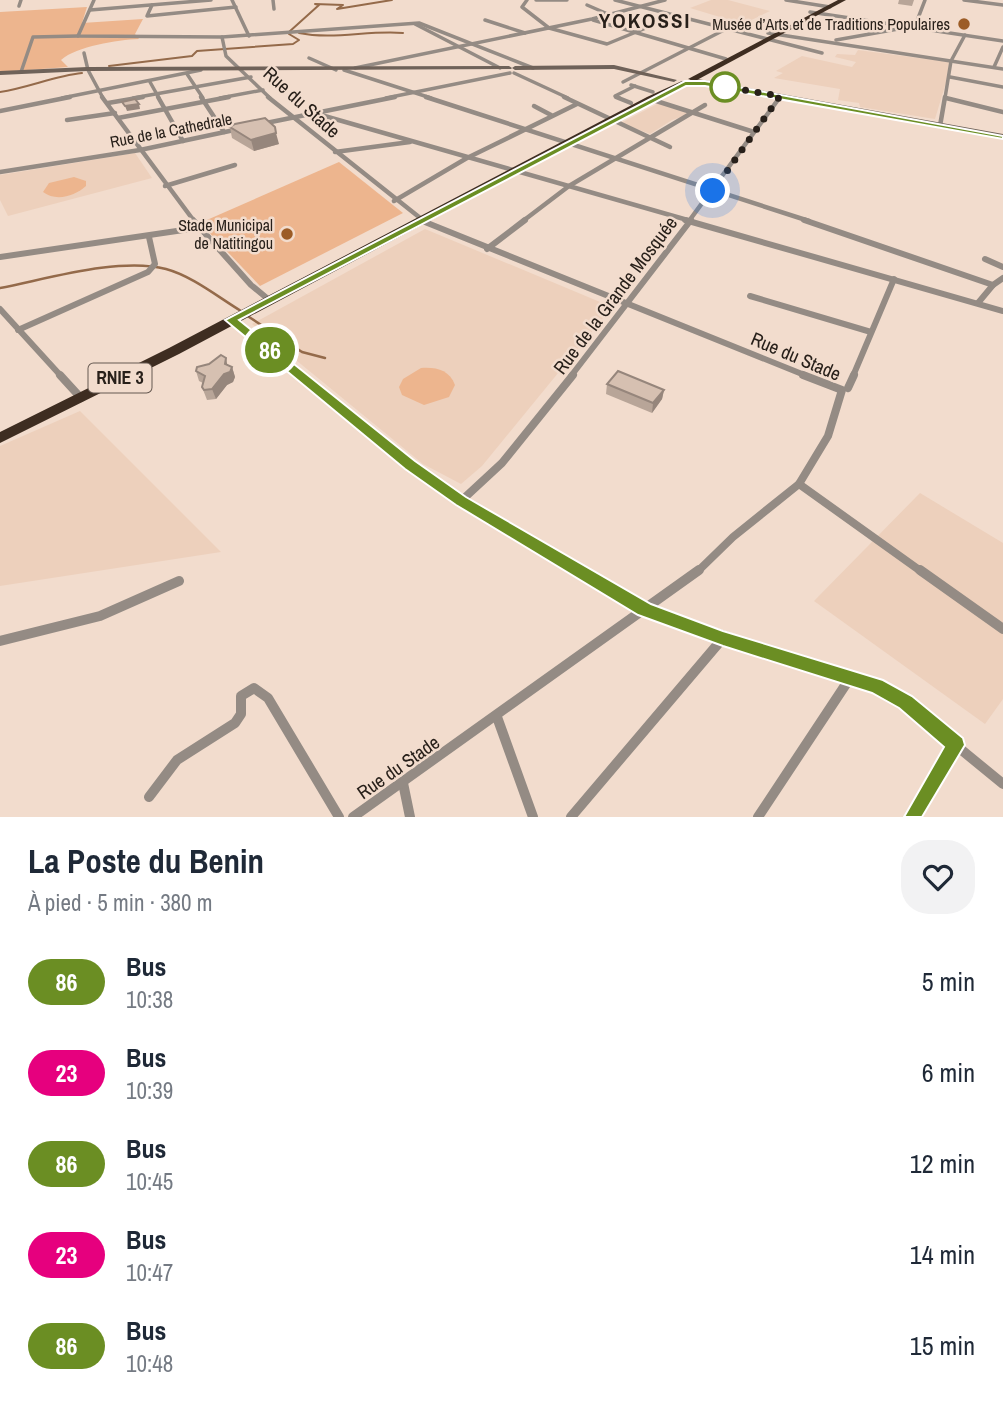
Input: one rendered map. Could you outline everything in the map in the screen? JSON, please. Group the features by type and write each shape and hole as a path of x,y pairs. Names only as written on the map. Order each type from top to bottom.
{"highway":[{"name":"RNIE 3","path":"0,438 723,58 843,0"},
{"name":"RNIE 3","path":"608,118 631,103 652,95"},
{"name":"RNIE 3","path":"0,428 78,395"}],"street":[{"path":"19,6 21,0"},
{"path":"78,36 94,0"},
{"path":"90,10 211,0"},
{"path":"232,0 249,36"},
{"path":"273,0 274,9"},
{"path":"527,0 522,7 549,28 607,44 675,16"},
{"path":"536,0 567,0"},
{"path":"615,0 727,29 1003,69"},
{"path":"347,70 461,48 666,0"},
{"path":"786,0 912,26 1003,41"},
{"path":"828,42 916,25 925,0"},
{"path":"964,0 1003,5"},
{"path":"152,5 147,16 236,7"},
{"path":"587,5 610,15"},
{"path":"593,19 723,58"},
{"path":"485,20 526,33"},
{"path":"411,22 500,68"},
{"path":"22,70 33,37 249,36 411,22 426,24 536,68"},
{"path":"727,29 623,82 692,113 754,132"},
{"path":"940,125 951,61 965,34"},
{"path":"767,36 822,53"},
{"name":"Rue du Stade","path":"222,37 223,50 292,118 418,218 487,250 842,390 828,436 799,484 733,537 692,576 497,718 353,817"},
{"path":"994,67 1003,47"},
{"path":"84,53 82,58 99,92 165,186 197,228 264,297"},
{"path":"309,58 336,70"},
{"path":"513,71 605,67 645,71 1003,136"},
{"path":"0,74 22,70 87,69 500,68 513,71 670,147"},
{"path":"0,110 201,70"},
{"path":"347,70 993,285"},
{"name":"Rue de la Cathedrale","path":"0,172 140,150 513,71"},
{"path":"187,74 224,132"},
{"path":"108,103 251,77"},
{"path":"950,77 1003,87"},
{"path":"150,82 183,141"},
{"path":"631,103 615,96 635,86"},
{"path":"67,120 116,116 263,90"},
{"name":"Rue de la Grande Mosquée","path":"461,501 517,447 624,304 690,223 780,96"},
{"path":"946,98 1003,111"},
{"path":"394,201 467,158 577,104"},
{"path":"487,250 569,187 647,137 705,105"},
{"path":"534,106 551,115"},
{"path":"314,113 1003,311"},
{"path":"334,152 412,142"},
{"path":"165,186 235,165"},
{"path":"0,257 197,228"},
{"path":"18,330 148,272 155,264 149,237"},
{"path":"985,259 1003,267"},
{"path":"978,303 993,285 1003,278"},
{"path":"848,388 894,279"},
{"path":"750,296 871,332"},
{"path":"0,309 78,395"},
{"path":"238,312 410,465 461,501 645,610 891,692 1003,784"},
{"path":"799,484 1003,629"},
{"path":"0,641 100,616 179,581"},
{"path":"571,817 723,638"},
{"path":"758,817 850,678"},
{"path":"149,797 177,760 235,723 241,714 241,696 254,688 268,698 339,817"},
{"path":"497,718 533,817"},
{"path":"915,817 956,745"},
{"path":"403,783 410,817"}],"shaded area":[{"path":"711,0 728,0 770,11 743,24 690,8"},
{"path":"87,7 82,23 143,19 135,34 139,39 87,47 61,60 68,67 0,72 0,12"},
{"path":"858,50 949,62 947,79 935,119 860,107 859,103 838,100 840,89 774,78 783,73 776,71 802,56 852,67 856,62 835,57 837,54 855,55"},
{"path":"659,103 691,114 672,120 650,134 621,123"},
{"path":"135,153 152,178 8,216 0,200 0,175"},
{"name":"Stade Municipal de Natitingou","path":"339,162 403,213 260,286 200,223"},
{"path":"74,177 86,181 86,186 76,193 54,197 43,192 49,183"},
{"path":"425,229 612,307 482,466 461,484 423,464 252,324"},
{"path":"421,368 437,369 449,376 455,385 449,397 424,405 402,395 399,387 403,379"},
{"path":"80,411 221,552 0,586 0,446"},
{"path":"920,493 1003,543 1003,699 985,724 814,601"}],"building":[{"path":"135,99 139,104 125,106 122,102"},
{"path":"265,118 275,127 276,133 251,140 230,127 235,124"},
{"path":"221,355 226,358 225,364 232,367 230,372 224,374 212,389 204,390 202,387 205,376 196,371 197,367 209,364"},
{"path":"618,371 664,390 653,403 607,384"}],"waterway":[{"path":"289,32 319,5 315,4 343,5 337,9 392,0"},
{"path":"299,33 325,36 403,33"},
{"path":"109,66 192,56 197,51 293,44 299,40 289,34"},
{"path":"0,92 82,73"},
{"path":"0,288 105,267 147,266 166,269 185,277 241,311"},
{"path":"246,315 302,352 325,358"}],"bus line":[{"name":"86","path":"915,817 956,745 905,702 877,686 723,638 645,610 461,501 410,465 231,320 685,83 705,84 1003,136"}],"place":[{"name":"Musée d’Arts et de Traditions Populaires","path":"964,24"},
{"name":"Stade Municipal de Natitingou","path":"287,234"}],"district":[{"name":"YOKOSSI","path":"645,21"}],"route":[{"path":"713,191 780,96 725,87"}]}
